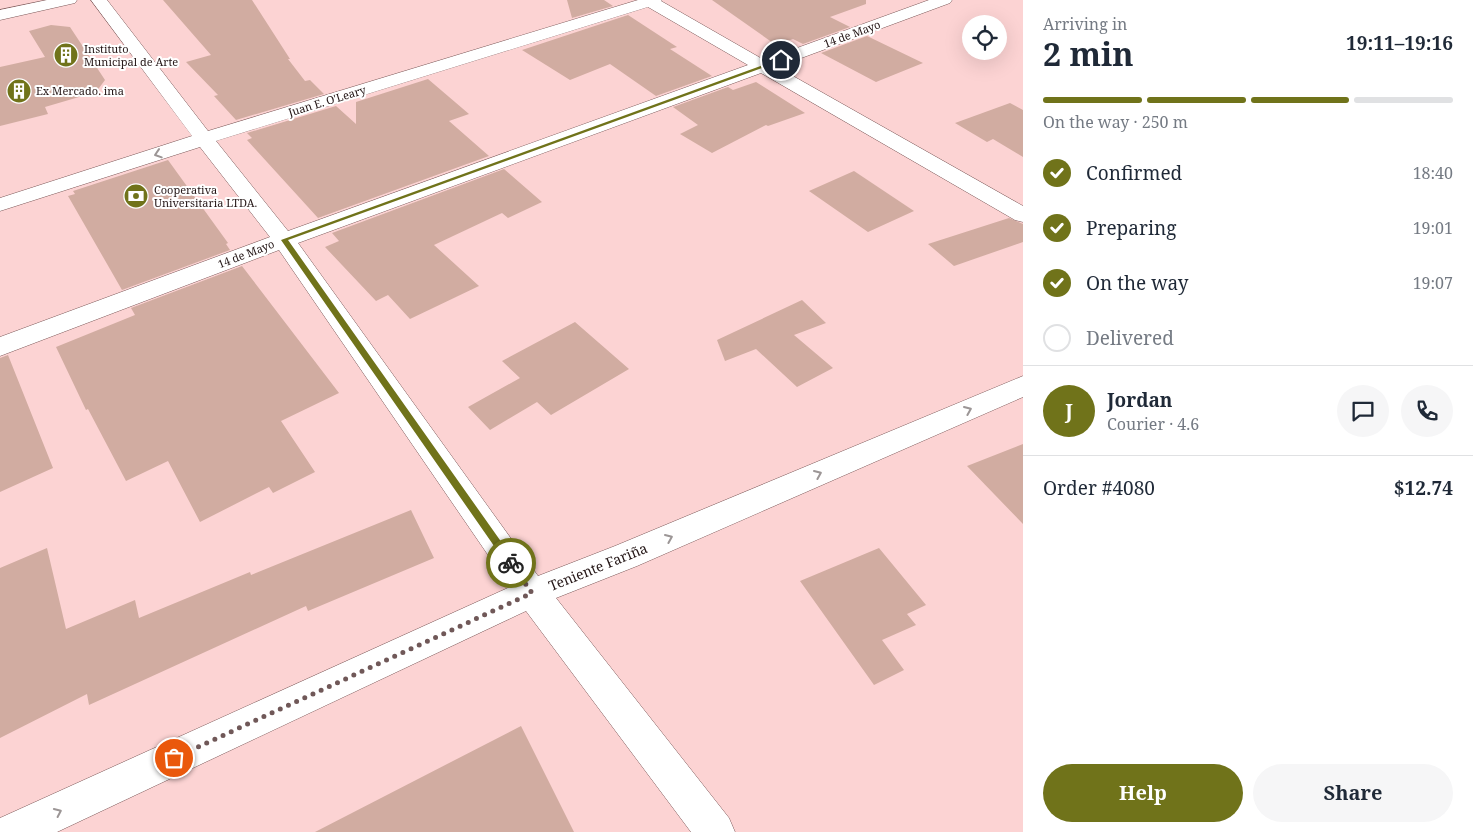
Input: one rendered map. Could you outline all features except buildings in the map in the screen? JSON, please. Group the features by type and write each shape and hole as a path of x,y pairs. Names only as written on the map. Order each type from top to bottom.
{"street":[{"path":"0,15 69,0"},
{"path":"99,0 204,139 284,240 532,593 715,832"},
{"name":"14 de Mayo","path":"0,347 284,240 944,0"},
{"path":"650,1 1023,214"},
{"name":"Juan E. O'Leary","path":"0,205 204,139 650,1"},
{"name":"Teniente Fariña","path":"13,832 532,593 626,556 1023,386"}],"way so far":[{"path":"174,758 532,593 511,563"}],"place":[{"name":"Instituto Municipal de Arte","path":"66,55"},
{"name":"Ex Mercado. ima","path":"19,91"},
{"name":"Cooperativa Universitaria LTDA.","path":"136,196"}],"route":[{"path":"511,563 284,240 781,60"}]}
